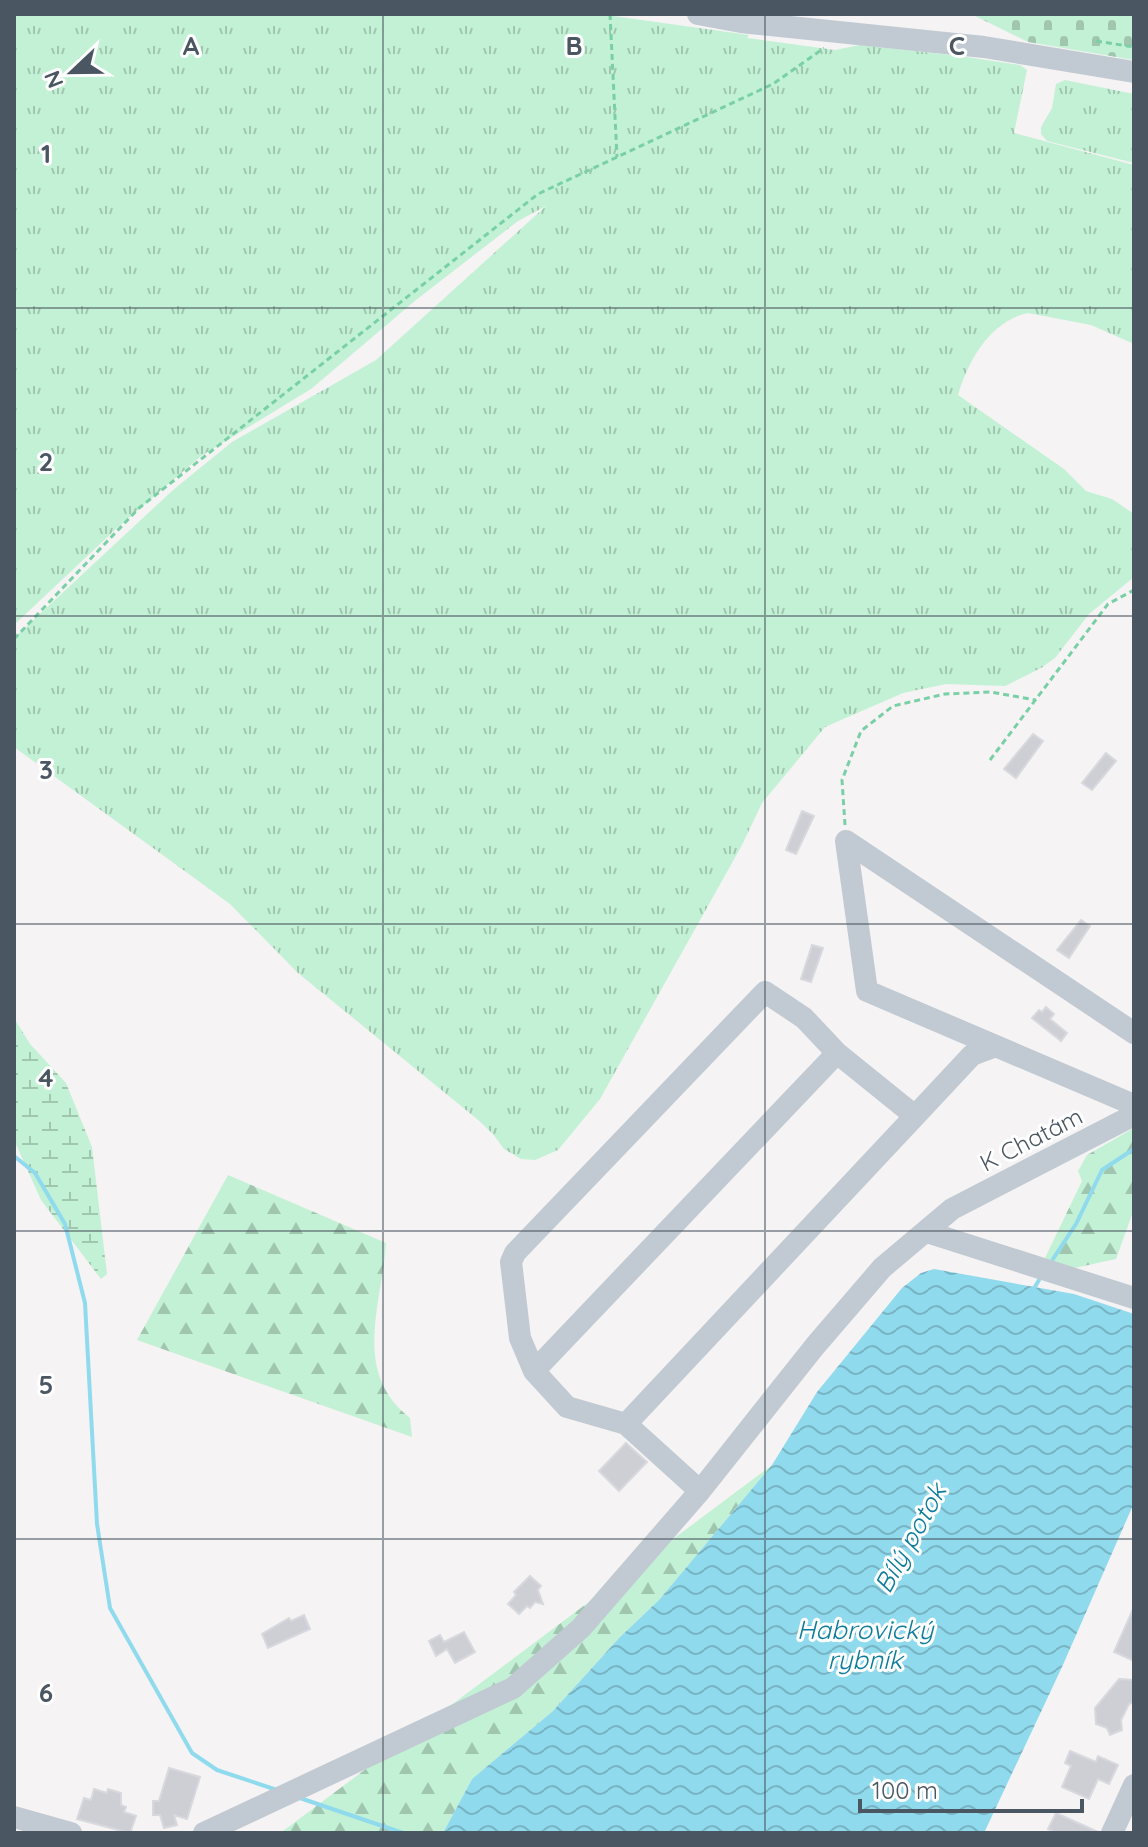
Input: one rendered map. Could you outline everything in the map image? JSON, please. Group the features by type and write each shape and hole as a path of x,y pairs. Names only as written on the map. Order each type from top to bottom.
{"street":[{"path":"698,14 741,22 852,23 1134,72"},
{"path":"846,841 1134,1033"},
{"path":"846,841 867,991 1134,1105"},
{"path":"700,1491 626,1424 567,1407 534,1371 520,1338 511,1262 515,1253 765,992 804,1018 837,1053 915,1116"},
{"path":"626,1424 972,1055 996,1046"},
{"path":"534,1371 837,1053"},
{"name":"K Chatám","path":"204,1833 513,1688 581,1628 700,1491 815,1346 882,1268 952,1209 1134,1115"},
{"path":"927,1232 1134,1298"},
{"path":"1112,1833 1134,1785"},
{"path":"14,1817 71,1833"}],"path":[{"path":"610,14 617,157"},
{"path":"14,639 139,508 538,194 773,84 852,23"},
{"path":"1096,41 1134,47"},
{"path":"990,760 1108,604 1134,590"},
{"path":"846,841 842,780 861,731 893,706 945,694 991,692 1036,700"}],"green space":[{"path":"14,14 599,14 835,50 860,45 960,56 1020,65 1027,70 1014,133 1134,165 1134,344 1091,325 1028,313 1014,317 982,344 958,395 1064,469 1086,491 1112,499 1134,514 1134,577 1089,614 1055,658 1005,686 946,684 903,693 825,727 762,803 742,845 600,1099 558,1150 535,1160 521,1159 504,1149 477,1119 298,973 230,904 14,747 14,638 173,490 232,442 376,360 546,206 518,221 416,300 311,389 201,456 117,528 14,625"},
{"path":"971,14 1134,14 1134,60 1028,42"},
{"path":"1065,80 1134,94 1134,163 1047,141 1041,134 1041,127 1052,108 1056,84"},
{"path":"14,1018 30,1044 66,1083 92,1147 107,1274 101,1279 41,1200 14,1140"},
{"path":"1134,1128 1134,1209 1116,1259 1070,1269 1044,1260 1082,1181 1078,1171 1087,1155"},
{"path":"228,1175 386,1243 376,1313 375,1359 381,1380 392,1400 410,1418 412,1437 137,1340"},
{"path":"772,1465 659,1600 619,1638 553,1711 472,1779 443,1833 283,1831"}],"water":[{"name":"Habrovický rybník","path":"934,1269 1074,1294 1134,1314 1134,1503 984,1833 443,1833 472,1779 553,1711 619,1638 659,1600 772,1465 817,1392 902,1288 921,1273"}],"building":[{"path":"1033,734 1043,741 1016,778 1004,769"},
{"path":"1106,753 1116,761 1092,790 1082,783"},
{"path":"802,811 814,816 796,854 786,850"},
{"path":"1081,920 1090,926 1069,958 1057,950"},
{"path":"812,945 823,948 811,982 801,979"},
{"path":"1046,1007 1054,1014 1050,1019 1067,1033 1061,1041 1032,1018"},
{"path":"626,1443 647,1462 619,1491 599,1471"},
{"path":"530,1576 541,1586 538,1590 543,1604 535,1602 519,1614 508,1604 516,1595 514,1592"},
{"path":"1134,1607 1134,1661 1114,1652"},
{"path":"304,1615 310,1629 268,1648 262,1634 289,1618 291,1621"},
{"path":"464,1632 475,1652 455,1663 447,1649 436,1656 429,1641 440,1635 444,1642"},
{"path":"1119,1679 1133,1680 1134,1702 1129,1704 1121,1720 1122,1730 1110,1735 1107,1728 1096,1724 1095,1708"},
{"path":"1070,1751 1096,1762 1098,1756 1118,1765 1109,1784 1098,1779 1089,1799 1062,1787 1071,1766 1065,1763"},
{"path":"169,1768 200,1777 187,1819 174,1815 177,1825 164,1828 160,1815 153,1815 153,1801 159,1801"},
{"path":"94,1789 121,1793 121,1805 126,1807 124,1812 136,1816 130,1833 77,1819 84,1798 91,1800"},
{"path":"1056,1813 1098,1833 1057,1833 1048,1829"}],"waterway":[{"name":"Bílý potok","path":"1053,1259 1076,1224 1102,1170 1134,1149"},
{"path":"14,1156 35,1173 65,1224 85,1303 97,1524 110,1608 192,1753 217,1770 277,1790"},
{"name":"Bílý potok","path":"1033,1290 1039,1280"},
{"path":"300,1798 403,1833"}]}
